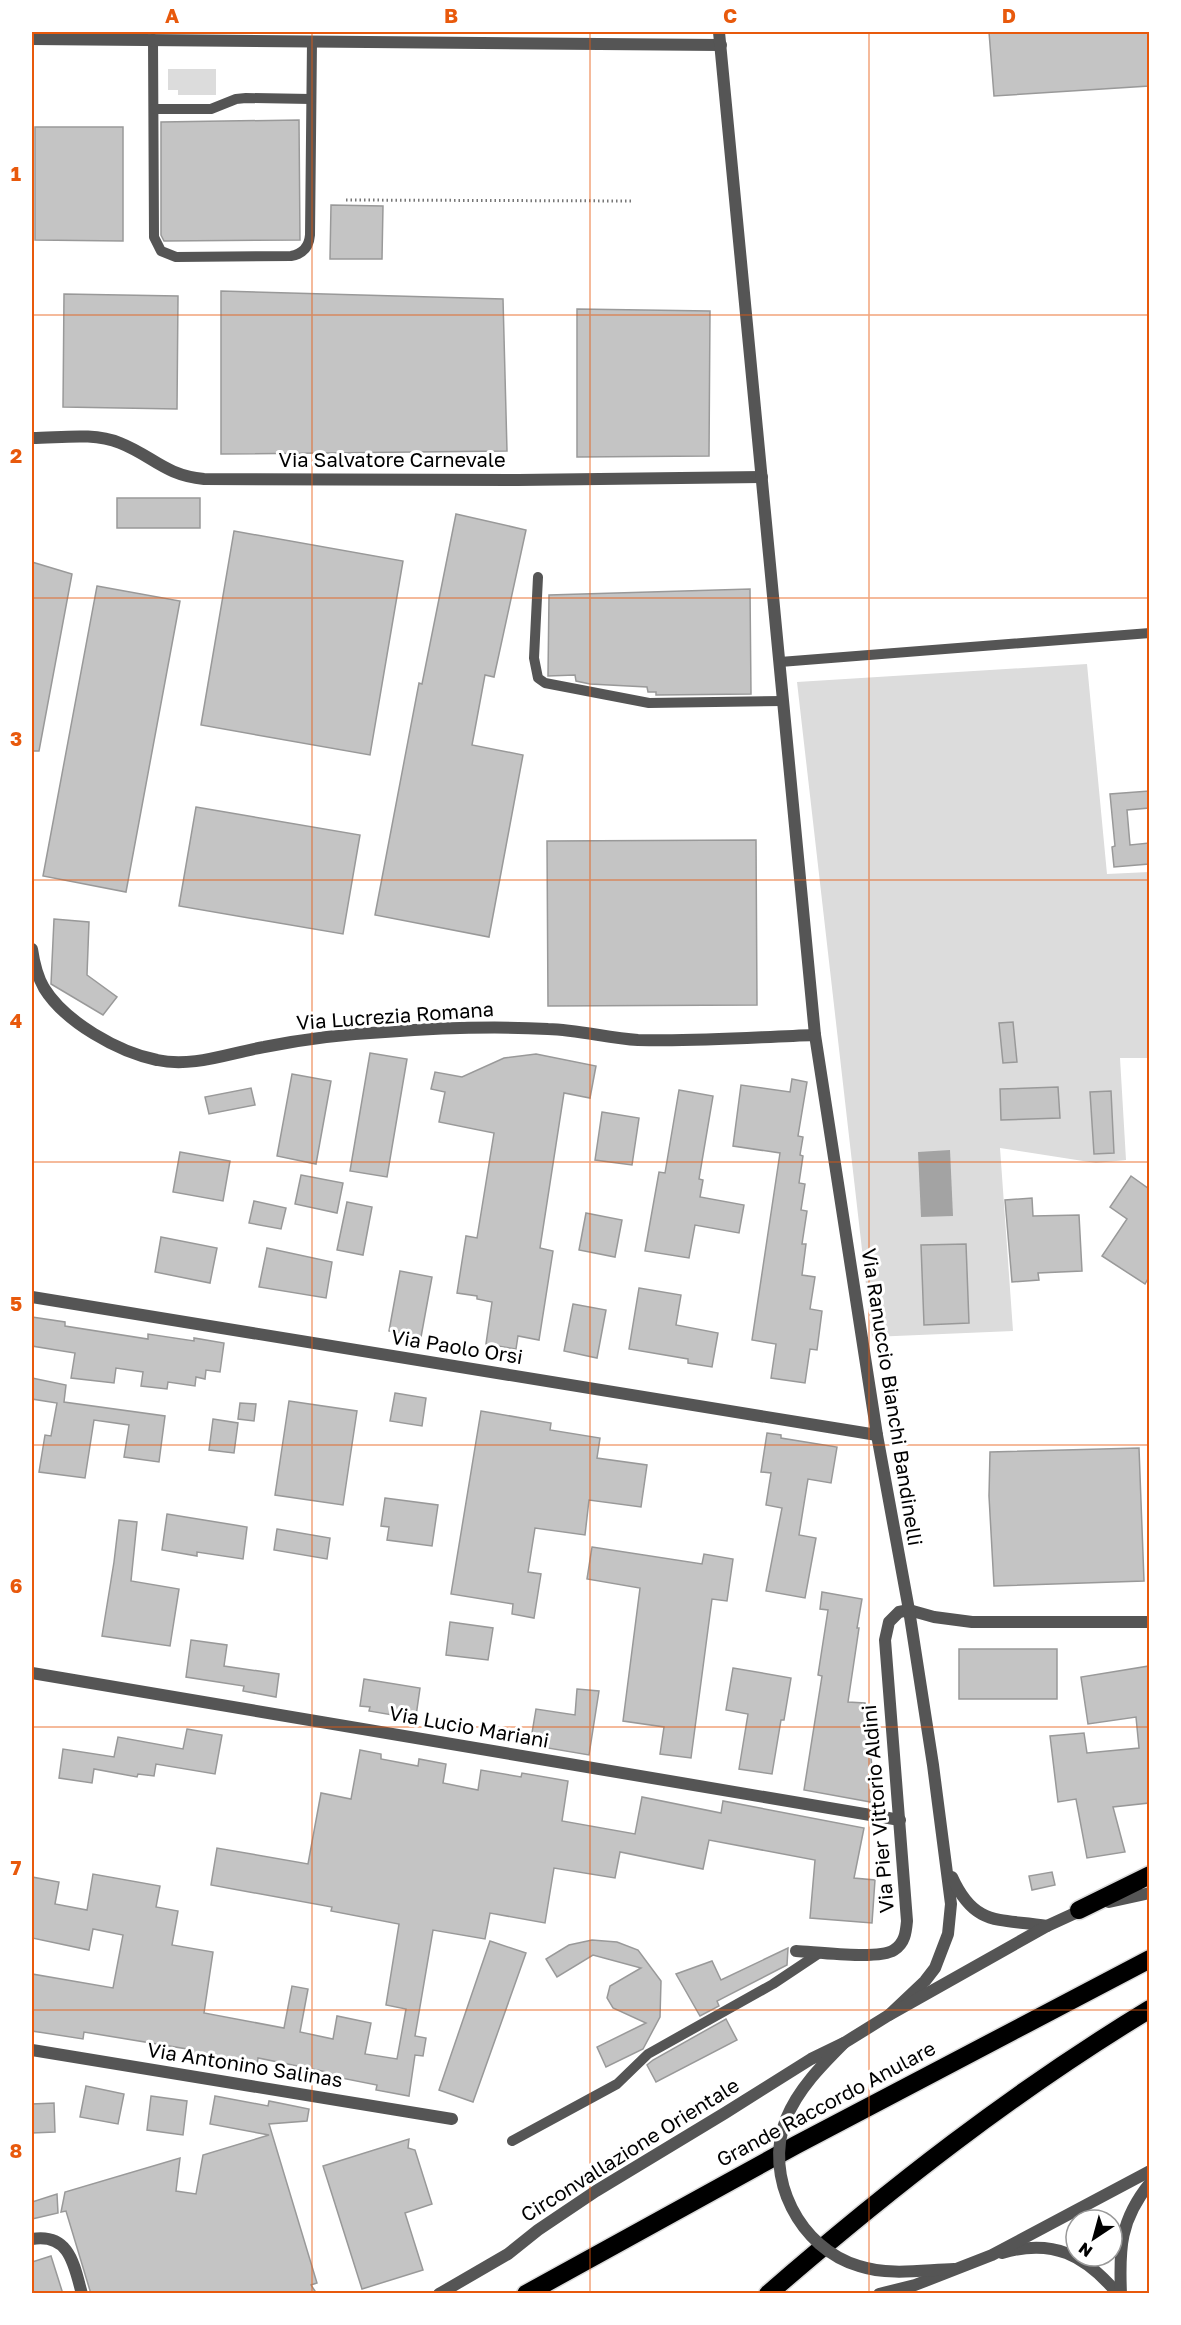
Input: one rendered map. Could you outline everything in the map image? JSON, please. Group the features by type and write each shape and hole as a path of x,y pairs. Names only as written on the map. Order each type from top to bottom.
{"highway":[{"path":"1079,1910 1149,1875"},
{"name":"Grande Raccordo Anulare","path":"526,2294 796,2145 1149,1959"},
{"path":"768,2294 833,2237 959,2136 1026,2089 1149,2009"}],"street":[{"name":"Via Ranuccio Bianchi Bandinelli","path":"719,32 815,1035 877,1435 909,1610 947,1866 951,1919 942,1953 930,1975 889,2015"},
{"path":"32,39 146,36 312,41 721,45"},
{"name":"Via Salvatore Carnevale","path":"32,438 92,437 112,440 172,472 204,479 519,480 762,477"},
{"name":"Via Lucrezia Romana","path":"32,950 43,986 55,1002 75,1020 95,1034 119,1046 146,1057 170,1062 193,1062 319,1038 424,1029 539,1028 640,1040 815,1035"},
{"name":"Via Paolo Orsi","path":"32,1297 877,1435"},
{"path":"909,1610 934,1617 972,1622 1149,1622"},
{"name":"Via Pier Vittorio Aldini","path":"796,1951 879,1955 892,1951 902,1942 907,1921 885,1640 889,1622 900,1612 909,1610"},
{"name":"Via Lucio Mariani","path":"32,1673 900,1820"},
{"path":"947,1866 962,1896 980,1915 999,1920 1047,1926"},
{"path":"954,2269 886,2271 851,2264 816,2241 804,2228 792,2208 783,2185 780,2148 784,2127 795,2100 811,2078 844,2043 889,2015 1079,1910 1149,1893"},
{"name":"Circonvallazione Orientale","path":"439,2294 508,2254 538,2230 596,2191 725,2114 811,2059 844,2043"},
{"name":"Via Antonino Salinas","path":"32,2050 452,2119"},
{"path":"992,2255 1149,2171"},
{"path":"1120,2294 1119,2261 1122,2231 1131,2210 1149,2183"},
{"path":"32,2239 50,2239 62,2246 71,2258 82,2294"},
{"path":"879,2294 915,2285 992,2255 1025,2247 1061,2251 1077,2257 1092,2266 1120,2294"}],"lane":[{"path":"146,36 154,109 154,237 158,248 165,254 176,256 291,255 304,250 309,241 312,41"},
{"path":"154,109 211,109 236,99 246,98 311,99"},
{"path":"538,577 534,658 538,678 544,684 649,703 783,701"},
{"path":"780,662 1149,633"},
{"path":"512,2140 617,2084 648,2054 773,1983 821,1952"}],"path":[{"path":"346,201 634,201"}],"shaded area":[{"path":"168,69 216,69 216,95 178,95 178,90 168,90"},
{"path":"1087,664 1107,874 1149,872 1149,1058 1120,1058 1126,1160 1096,1163 1000,1148 1013,1331 872,1337 797,682"},
{"path":"950,1150 953,1216 921,1217 918,1152"}],"building":[{"path":"989,32 1149,32 1149,86 994,96"},
{"path":"299,120 300,240 164,241 161,235 161,122"},
{"path":"35,127 123,127 123,241 35,240"},
{"path":"331,205 383,206 382,259 330,259"},
{"path":"221,291 503,299 507,451 221,454"},
{"path":"64,294 178,296 177,409 63,407"},
{"path":"577,309 710,311 709,456 577,457"},
{"path":"117,498 200,498 200,528 117,528"},
{"path":"456,514 526,530 494,677 485,675 472,745 523,755 489,937 375,915 419,683 422,684"},
{"path":"234,531 403,561 370,755 201,725"},
{"path":"32,562 72,574 39,751 32,751"},
{"path":"97,586 180,601 126,892 43,876"},
{"path":"750,589 751,694 656,695 656,692 648,692 647,687 590,684 576,681 575,675 548,676 549,595"},
{"path":"1149,791 1149,808 1127,810 1130,845 1149,843 1149,864 1114,867 1112,847 1115,846 1110,794"},
{"path":"196,807 360,835 343,934 179,906"},
{"path":"756,840 757,1005 548,1006 547,841"},
{"path":"54,919 89,922 87,975 117,997 103,1015 51,984"},
{"path":"1013,1022 1017,1062 1003,1063 999,1023"},
{"path":"370,1053 407,1059 387,1177 350,1171"},
{"path":"536,1054 596,1066 590,1098 564,1093 540,1248 553,1251 539,1340 518,1336 516,1349 486,1344 492,1302 477,1299 477,1296 457,1293 466,1236 477,1238 494,1133 439,1122 445,1092 431,1089 435,1072 462,1077 504,1058"},
{"path":"292,1074 331,1081 316,1164 277,1156"},
{"path":"792,1079 807,1082 798,1136 803,1137 799,1183 805,1184 801,1210 807,1211 802,1244 806,1244 802,1275 815,1277 810,1309 822,1311 817,1350 810,1349 805,1383 771,1378 776,1344 752,1340 780,1153 733,1146 741,1085 790,1092"},
{"path":"1058,1087 1060,1118 1001,1120 1000,1089"},
{"path":"251,1088 255,1105 209,1114 205,1097"},
{"path":"679,1090 713,1096 699,1179 703,1180 700,1197 744,1205 739,1233 695,1225 689,1258 645,1251 659,1172 665,1173"},
{"path":"1111,1091 1114,1153 1094,1154 1090,1092"},
{"path":"602,1112 639,1118 632,1165 595,1160"},
{"path":"180,1152 230,1161 223,1201 173,1192"},
{"path":"301,1175 343,1183 337,1213 295,1204"},
{"path":"1131,1176 1149,1189 1149,1277 1145,1284 1102,1256 1127,1219 1110,1207"},
{"path":"1032,1198 1033,1216 1079,1215 1082,1271 1038,1273 1039,1280 1012,1282 1005,1200"},
{"path":"254,1201 286,1208 281,1229 249,1223"},
{"path":"347,1202 372,1207 363,1255 337,1250"},
{"path":"586,1213 622,1220 615,1257 579,1250"},
{"path":"161,1237 217,1248 210,1283 155,1272"},
{"path":"966,1244 969,1323 924,1325 921,1245"},
{"path":"267,1248 332,1262 326,1298 259,1287"},
{"path":"400,1271 432,1277 421,1337 389,1331"},
{"path":"639,1288 681,1295 676,1325 718,1333 712,1367 688,1363 688,1359 629,1349"},
{"path":"573,1304 606,1310 597,1358 564,1351"},
{"path":"32,1317 65,1322 65,1326 148,1339 148,1334 224,1343 220,1372 206,1370 205,1379 196,1377 195,1386 168,1382 167,1389 141,1386 143,1372 116,1368 114,1383 71,1378 75,1353 32,1346"},
{"path":"32,1378 66,1385 64,1402 165,1416 159,1462 124,1457 129,1425 94,1420 85,1478 39,1472 45,1435 51,1436 57,1403 32,1399"},
{"path":"395,1393 426,1398 422,1426 390,1421"},
{"path":"289,1401 357,1411 343,1505 275,1495"},
{"path":"240,1403 256,1404 254,1421 238,1419"},
{"path":"481,1411 551,1423 550,1430 600,1438 597,1458 647,1465 641,1507 589,1500 585,1535 535,1528 528,1572 541,1574 534,1618 512,1614 513,1604 451,1594"},
{"path":"213,1419 238,1423 234,1453 209,1450"},
{"path":"767,1433 781,1435 781,1438 837,1447 831,1483 808,1479 799,1535 816,1538 805,1598 766,1591 782,1508 766,1505 771,1473 761,1472"},
{"path":"1139,1448 1144,1581 994,1586 989,1496 990,1452"},
{"path":"385,1498 438,1505 432,1546 387,1540 389,1527 381,1526"},
{"path":"167,1514 247,1527 243,1559 197,1552 197,1556 162,1550"},
{"path":"119,1520 137,1522 131,1581 179,1589 170,1646 102,1636"},
{"path":"277,1529 330,1538 327,1559 274,1550"},
{"path":"592,1547 702,1564 704,1554 733,1559 727,1601 712,1599 691,1758 660,1754 664,1727 623,1721 640,1588 587,1579"},
{"path":"822,1592 862,1599 848,1702 865,1703 876,1803 804,1790 822,1676 818,1675 828,1610 820,1609"},
{"path":"450,1622 493,1628 488,1660 446,1655"},
{"path":"191,1640 227,1645 224,1666 279,1674 276,1697 243,1691 244,1686 186,1677"},
{"path":"959,1649 1057,1649 1057,1699 959,1699"},
{"path":"1149,1666 1149,1803 1113,1807 1125,1852 1087,1858 1076,1799 1058,1802 1050,1736 1084,1733 1087,1753 1139,1748 1136,1717 1088,1724 1081,1677"},
{"path":"733,1668 791,1678 772,1774 739,1769 748,1714 726,1710"},
{"path":"364,1679 420,1688 416,1716 405,1714 404,1717 369,1711 370,1707 360,1706"},
{"path":"577,1689 599,1691 589,1755 530,1745 536,1709 575,1715"},
{"path":"187,1729 222,1735 215,1774 156,1764 154,1776 138,1774 137,1777 94,1769 92,1783 59,1778 63,1749 114,1757 118,1737 183,1749"},
{"path":"360,1750 381,1754 381,1759 418,1766 419,1759 446,1764 443,1783 478,1790 481,1770 521,1777 522,1773 568,1781 562,1821 635,1834 642,1797 721,1813 723,1801 864,1828 854,1878 875,1880 872,1923 810,1918 815,1860 709,1840 703,1869 620,1852 615,1878 554,1868 545,1923 490,1913 485,1939 433,1930 415,2036 426,2038 423,2056 415,2055 409,2096 376,2090 377,2085 326,2075 327,2072 258,2058 257,2066 193,2054 193,2050 84,2032 83,2039 32,2031 32,1974 113,1988 123,1935 93,1929 89,1950 32,1938 32,1877 59,1882 55,1904 87,1910 93,1874 160,1886 156,1907 178,1911 172,1945 213,1952 204,2013 284,2028 292,1986 308,1989 300,2032 333,2039 337,2016 371,2023 365,2054 397,2059 406,2009 386,2005 399,1924 331,1911 332,1907 211,1885 217,1848 308,1864 321,1793 351,1799"},
{"path":"1052,1872 1055,1885 1032,1890 1029,1876"},
{"path":"592,1940 617,1942 638,1950 661,1981 660,2017 643,2049 606,2067 597,2047 646,2023 613,2008 607,1998 610,1986 641,1968 593,1955 557,1977 546,1959 569,1945"},
{"path":"490,1941 526,1953 473,2102 439,2090"},
{"path":"788,1948 787,1965 717,2001 719,2006 700,2016 676,1974 712,1961 721,1980"},
{"path":"726,2019 737,2040 656,2082 647,2065"},
{"path":"86,2086 124,2094 118,2124 80,2117"},
{"path":"151,2096 187,2101 183,2135 147,2130"},
{"path":"215,2096 268,2106 269,2101 309,2109 307,2121 269,2124 317,2283 311,2285 317,2294 91,2294 66,2211 61,2212 65,2192 180,2158 176,2191 196,2194 203,2155 269,2135 210,2124"},
{"path":"54,2103 55,2132 32,2133 32,2104"},
{"path":"409,2139 408,2148 415,2150 432,2204 405,2213 423,2270 362,2289 323,2166"},
{"path":"57,2194 58,2213 32,2219 32,2202"},
{"path":"51,2256 63,2294 32,2294 32,2262"}]}
